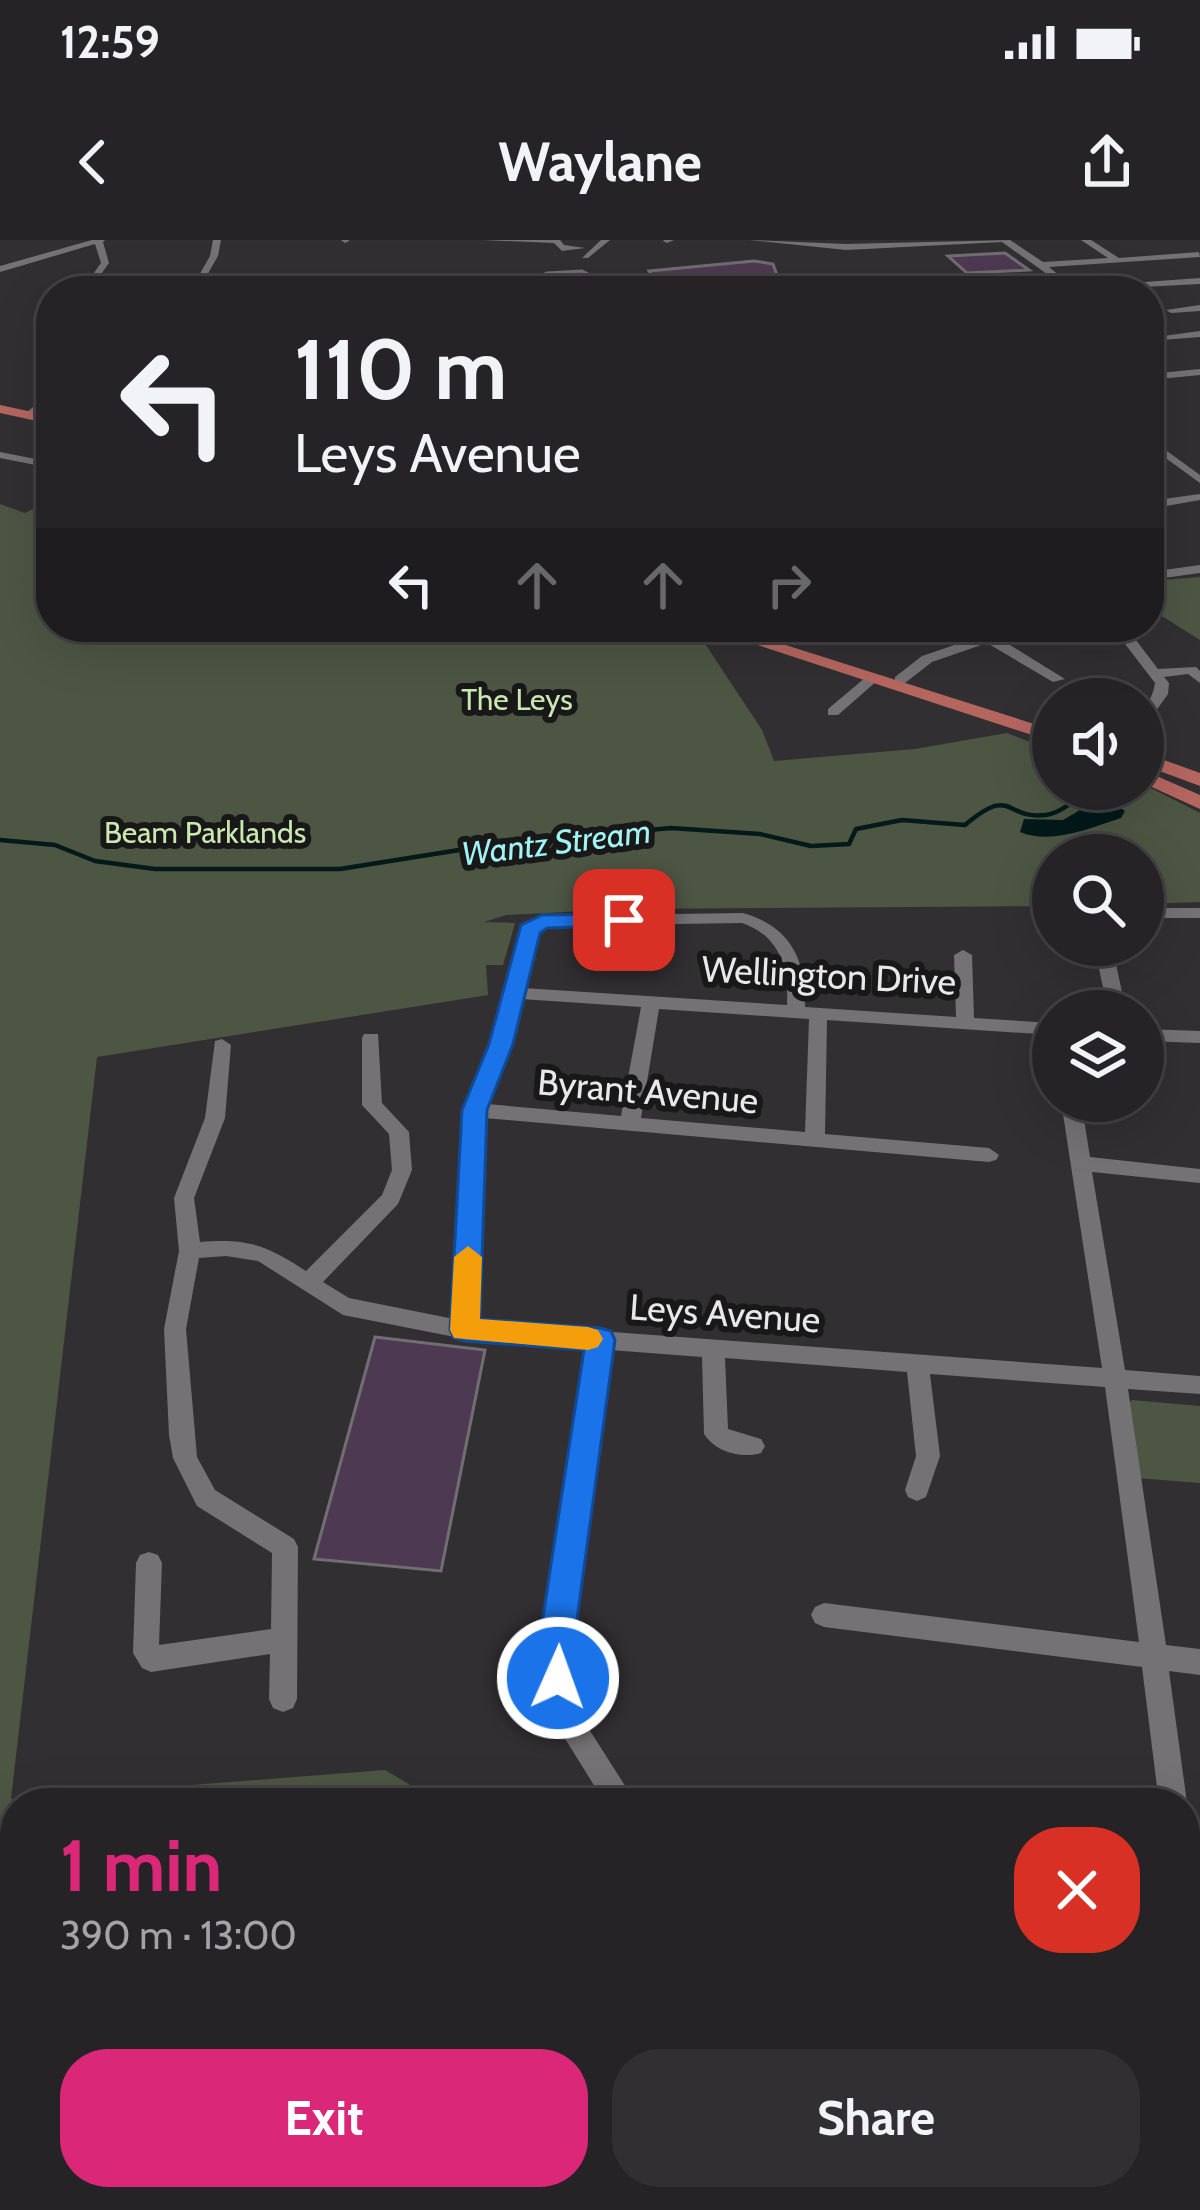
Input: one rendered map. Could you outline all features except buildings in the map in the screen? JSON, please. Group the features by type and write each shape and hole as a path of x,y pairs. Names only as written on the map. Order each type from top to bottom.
{"main road":[{"path":"0,409 36,416"},
{"path":"757,642 1032,731"},
{"path":"1164,767 1200,780"},
{"path":"1164,786 1200,803"}],"street":[{"path":"203,276 217,240"},
{"path":"486,240 556,240 562,248 583,252 606,240"},
{"path":"753,240 846,247 1002,240 1056,276"},
{"path":"1084,240 1117,260"},
{"path":"0,268 90,241 105,263 96,276"},
{"path":"516,242 518,252 526,254"},
{"path":"1178,244 1200,255"},
{"path":"846,247 856,257"},
{"path":"1042,265 1200,255"},
{"path":"866,268 874,276"},
{"path":"1164,283 1200,281"},
{"path":"1171,310 1200,308"},
{"path":"1164,337 1200,334"},
{"path":"1164,380 1200,372"},
{"path":"31,414 36,409"},
{"path":"1164,452 1199,478"},
{"path":"25,458 36,453"},
{"path":"0,454 36,461"},
{"path":"1164,503 1200,497"},
{"path":"1164,574 1200,569"},
{"path":"900,680 928,658 976,642"},
{"path":"995,642 1056,678"},
{"path":"1131,642 1158,678"},
{"path":"1157,673 1191,670 1200,679"},
{"path":"833,712 871,680"},
{"path":"1164,914 1200,913"},
{"path":"465,1330 475,1110 501,1044 529,929 542,921 743,918 773,928 785,940 798,991 796,1012"},
{"path":"963,955 965,1022"},
{"name":"Wellington Drive","path":"513,993 1032,1027"},
{"path":"630,1123 651,1002"},
{"path":"815,1138 818,1014"},
{"path":"1164,1036 1200,1037"},
{"path":"309,1282 391,1199 402,1170 399,1132 372,1105 371,1038"},
{"path":"221,1046 215,1118 184,1198 190,1251 175,1329 185,1458 206,1498 285,1547 283,1699"},
{"name":"Byrant Avenue","path":"475,1110 989,1155"},
{"path":"1074,1122 1116,1378 1171,1788"},
{"path":"1080,1163 1200,1176"},
{"name":"Leys Avenue","path":"190,1251 226,1248 263,1254 343,1306 465,1330 1200,1385"},
{"path":"600,1340 556,1649 560,1708 608,1788"},
{"path":"713,1349 716,1434 728,1442 753,1446"},
{"path":"917,1362 928,1456 917,1490"},
{"path":"149,1564 146,1653 152,1659 281,1640"},
{"path":"824,1615 1200,1662"}],"green space":[{"path":"441,274 441,276 314,275"},
{"name":"Beam Parklands","path":"0,504 25,513 36,508 36,642 704,642 762,730 774,761 915,749 1007,733 1032,743 1032,810 1164,810 1164,795 1200,813 1200,902 1164,903 1164,834 1032,834 1032,906 622,909 506,915 484,922 515,923 503,965 486,965 488,995 97,1057 12,1788 0,1788"},
{"path":"1200,577 1200,640 1164,617 1164,580"},
{"path":"1132,1400 1200,1406 1200,1483 1136,1478 1123,1409"},
{"name":"Beam Parklands","path":"385,1770 409,1784 407,1788 153,1788"}],"water":[{"path":"1080,810 1125,811 1121,818 1066,834 1020,832 1024,819 1063,820"}],"waterway":[{"name":"Wantz Stream","path":"0,840 55,845 95,861 155,869 340,869 503,843 671,828 760,834 811,846 849,844 856,829 902,820 965,825 1001,805 1032,815 1059,810"}],"slow traffic":[{"path":"468,1257 465,1330 588,1339"}],"route":[{"path":"558,1678 556,1649 600,1340 465,1330 475,1110 501,1044 529,929 542,921 624,920"}],"park label":[{"name":"The Leys","path":"517,699"}]}
